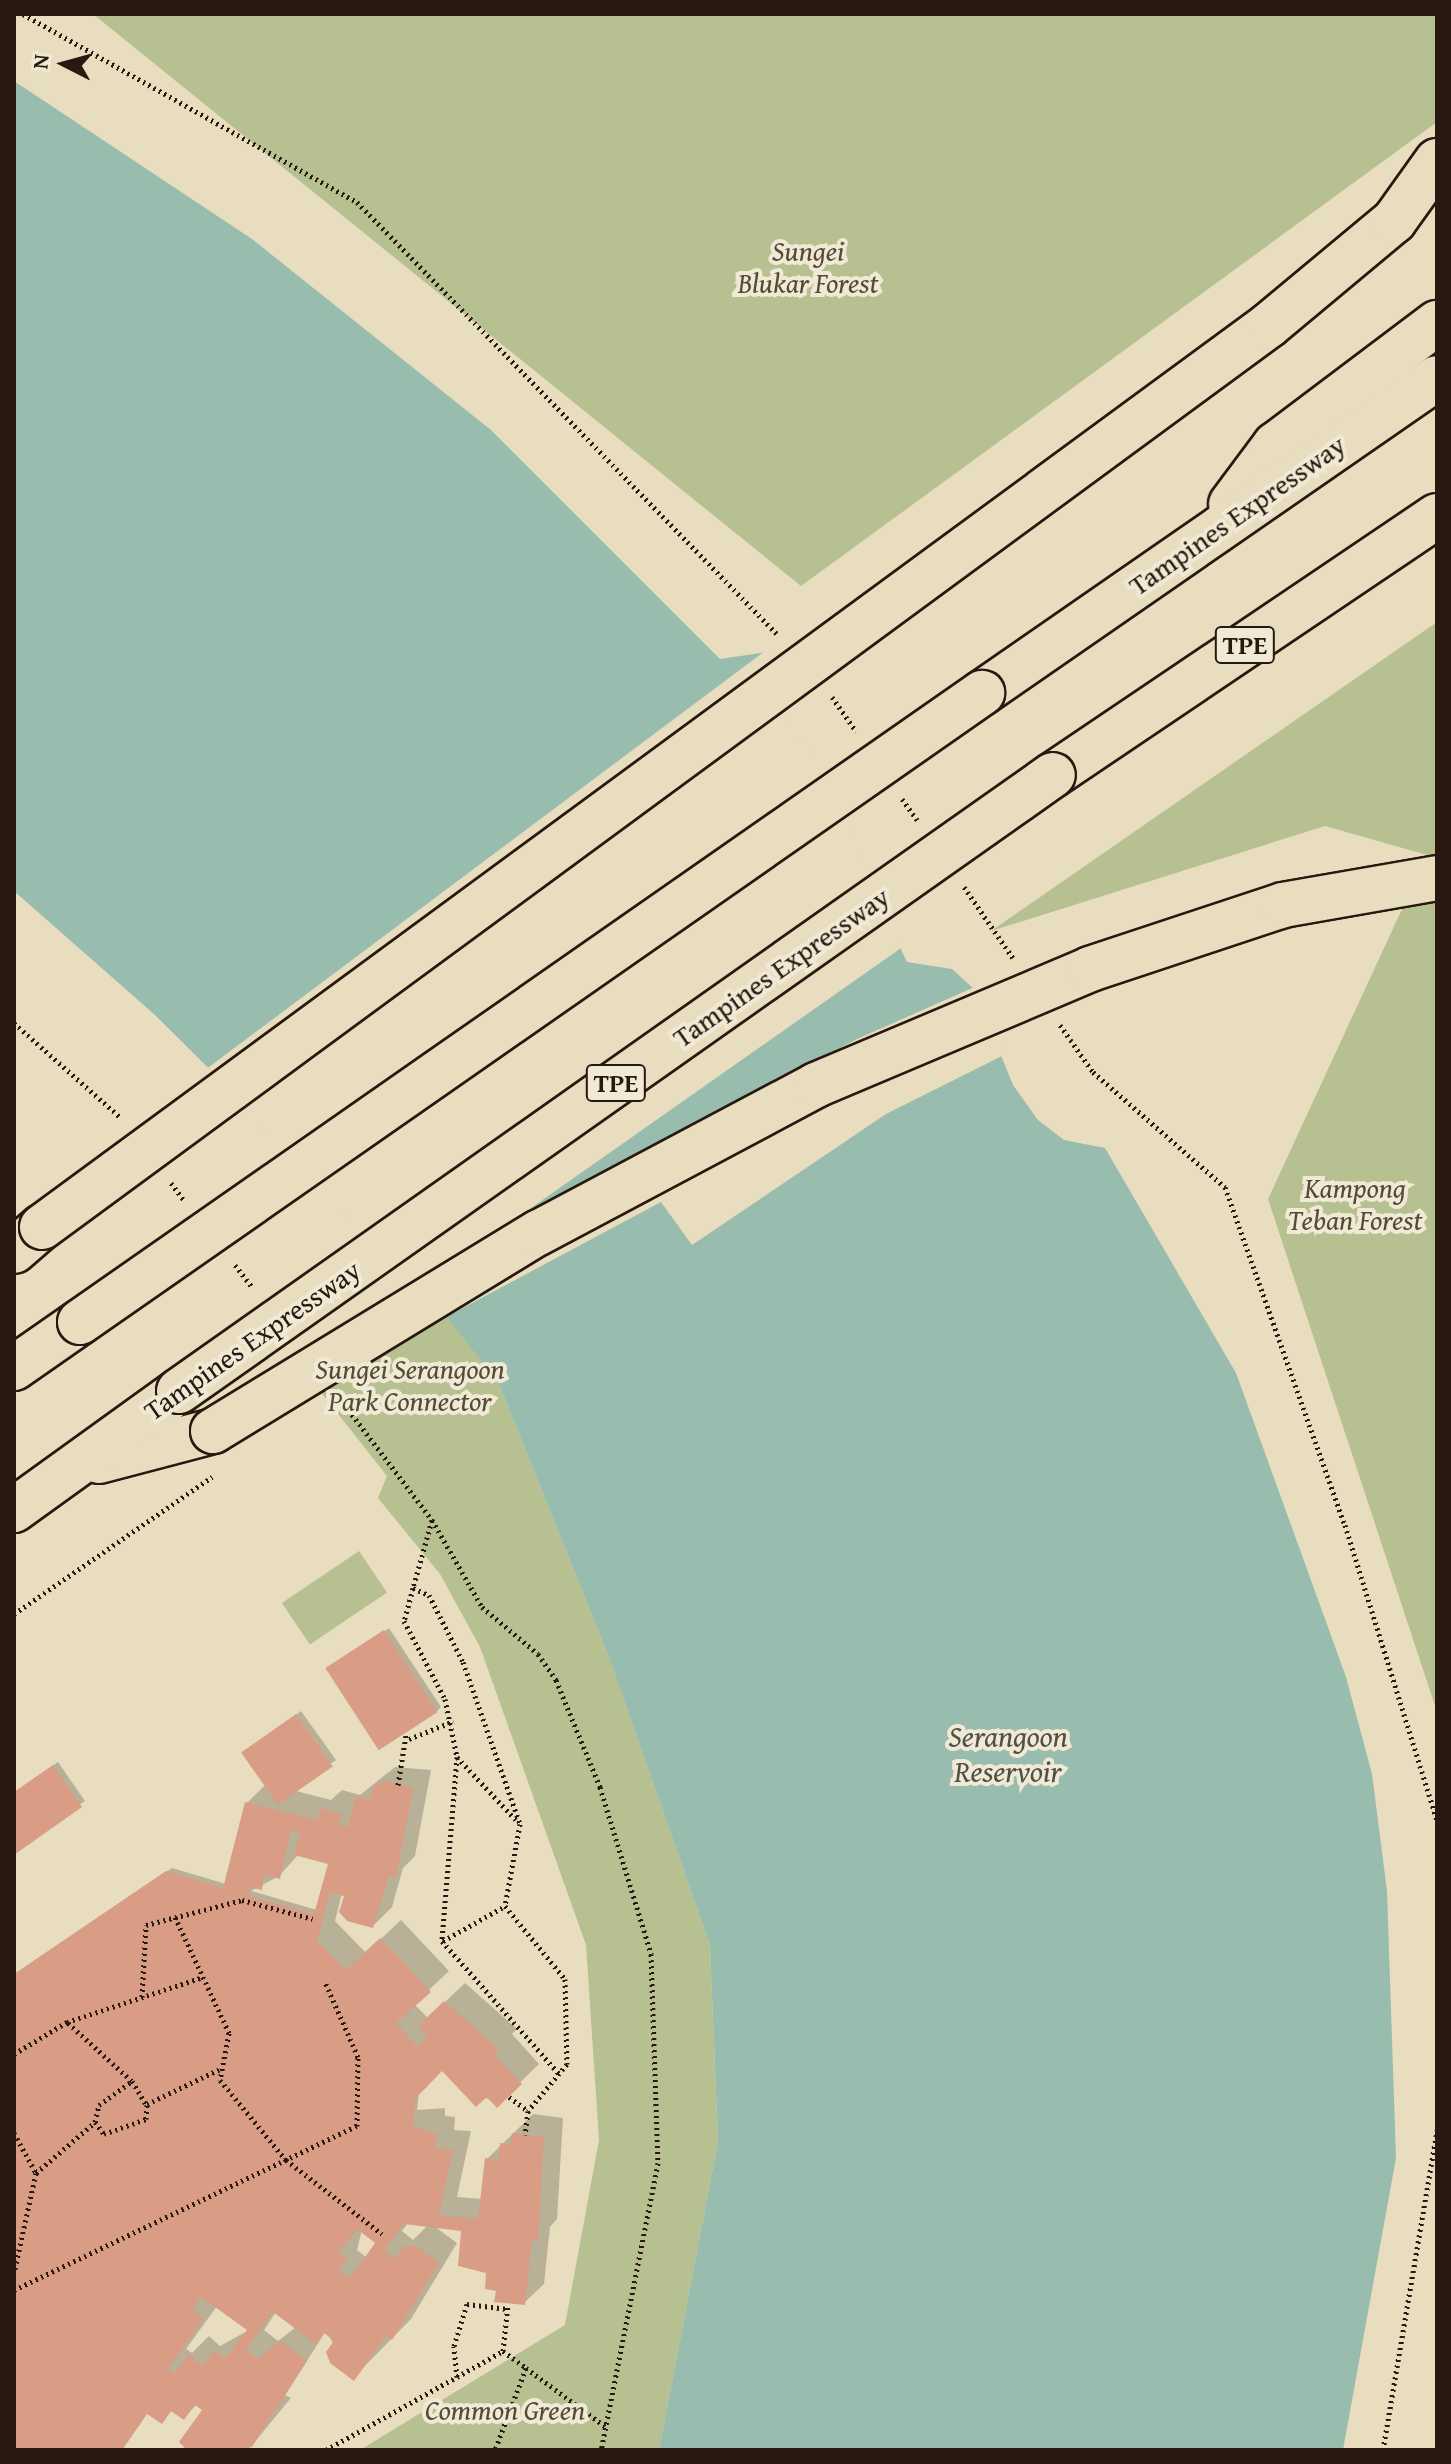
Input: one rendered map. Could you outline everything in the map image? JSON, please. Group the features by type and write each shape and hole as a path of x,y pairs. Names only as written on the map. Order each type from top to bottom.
{"highway":[{"path":"28,1239 1269,325 1394,221 1437,161"},
{"path":"1210,531 1275,445 1437,323"},
{"name":"Tampines Expressway","path":"14,1368 1210,531 1437,378"},
{"name":"Tampines Expressway","path":"14,1510 1053,775 1437,516"},
{"path":"75,1468 216,1451 538,1233 816,1085 1090,969 1283,905 1437,878"}],"path":[{"path":"14,1023 128,1127"},
{"path":"167,1177 196,1215"},
{"path":"226,1253 265,1303"},
{"path":"334,1391 432,1520 482,1607 538,1654 556,1680 600,1787 651,1954 658,2163 601,2450"},
{"path":"14,1614 216,1451"},
{"path":"432,1520 404,1621 454,1721 457,1757 442,1941 560,2075"},
{"path":"413,1588 429,1595 463,1662 520,1824 505,1906 565,1979 567,2064 528,2111 525,2135"},
{"path":"398,1785 408,1737 454,1721"},
{"path":"457,1757 520,1824"},
{"path":"142,1997 146,1925 242,1900 313,1919"},
{"path":"442,1941 505,1906"},
{"path":"175,1917 229,2033 220,2080 286,2160 382,2234"},
{"path":"14,2054 67,2022 203,1977"},
{"path":"14,2290 357,2126 358,2057 325,1982"},
{"path":"67,2022 132,2081 147,2104 146,2119 104,2134 95,2122"},
{"path":"147,2104 223,2068"},
{"path":"14,2273 36,2173 95,2122 99,2105 132,2081"},
{"path":"509,2097 528,2111"},
{"path":"1383,2450 1437,2130"},
{"path":"14,2133 36,2173"},
{"path":"457,2377 454,2346 467,2304 508,2306 503,2351"},
{"path":"503,2351 606,2427"},
{"path":"326,2450 503,2351"},
{"path":"495,2450 526,2368"}],"green space":[{"name":"Sungei Blukar Forest","path":"93,14 1437,14 1437,122 801,586"},
{"name":"Kampong Teban Forest","path":"1437,622 1437,1712 1268,1199 1427,855 1325,826 991,931"},
{"name":"Sungei Serangoon Park Connector","path":"430,1290 498,1382 608,1655 710,1945 718,2141 659,2450 360,2450 565,2325 599,2140 586,1945 480,1647 440,1574 378,1498 387,1476 301,1367"},
{"path":"359,1551 387,1592 310,1644 282,1603"}],"water":[{"name":"Serangoon Reservoir","path":"14,81 252,239 491,430 720,659 775,651 759,701 804,748 907,962 952,969 974,989 1013,1085 1038,1120 1064,1140 1105,1148 1236,1373 1346,1677 1372,1774 1387,1891 1396,2158 1343,2450 659,2450 718,2141 710,1945 608,1655 498,1382 404,1262 155,1015 14,891"}],"pier":[{"path":"769,648 779,652 764,700 807,746 904,946 504,1227 857,1039 977,986 1007,1030 1008,1053 886,1114 692,1245 661,1202 446,1317 205,1070"}],"building":[{"path":"384,1630 437,1712 379,1750 325,1668"},
{"path":"296,1714 333,1766 278,1805 241,1752"},
{"path":"53,1765 82,1807 14,1855 14,1792"},
{"path":"386,1781 413,1788 396,1878 389,1876 373,1928 347,1921 339,1912 344,1896 330,1892 317,1941 346,1970 380,1938 431,1992 396,2023 417,2046 428,2037 418,2026 444,2001 499,2049 494,2055 522,2084 497,2108 487,2097 476,2107 442,2071 415,2099 413,2125 437,2135 436,2148 453,2150 439,2215 478,2219 485,2158 498,2160 500,2143 511,2144 512,2133 544,2137 538,2241 532,2240 525,2305 494,2302 496,2291 485,2289 486,2273 458,2266 461,2231 404,2224 384,2251 394,2259 404,2246 416,2246 439,2263 392,2340 386,2336 354,2381 330,2363 326,2352 334,2341 324,2333 316,2344 273,2312 246,2350 257,2359 281,2341 307,2361 252,2447 187,2450 179,2442 202,2410 195,2405 184,2420 171,2411 162,2424 147,2414 122,2450 14,2450 14,1974 166,1871 223,1888 245,1802 318,1820 320,1808 342,1814 339,1825 348,1827 355,1797 370,1800 374,1785","holes":["291,1830 300,1832 294,1855 328,1864 314,1914 249,1896 250,1887 262,1890 264,1875 280,1879","357,2229 375,2243 350,2278 339,2270 347,2258 339,2252","201,2297 247,2330 225,2359 214,2350 202,2366 188,2354 175,2374 168,2369 204,2319 192,2310"]}],"park label":[{"name":"Common Green","path":"505,2410"}]}
